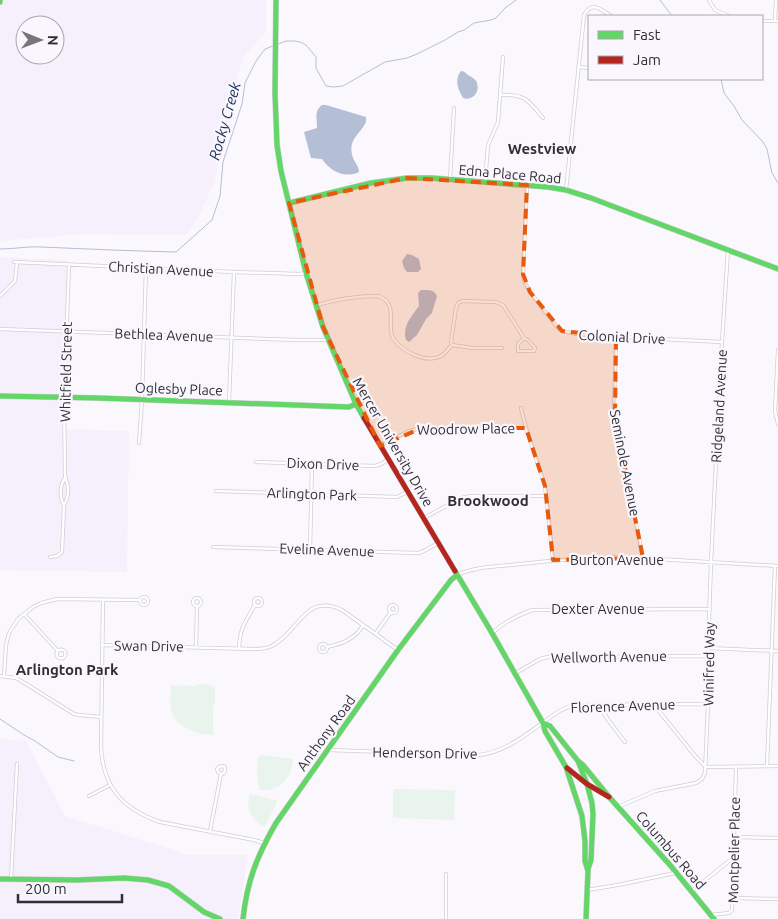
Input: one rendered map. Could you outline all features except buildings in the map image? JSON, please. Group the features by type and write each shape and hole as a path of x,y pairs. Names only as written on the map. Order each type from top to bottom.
{"street":[{"name":"Mercer University Drive","path":"276,0 275,106 277,145 281,171 306,273 327,340 356,404 492,633 543,723 544,731 566,767 582,816 585,861 588,871"},
{"path":"709,0 715,10 727,15"},
{"path":"763,20 777,21 776,0"},
{"path":"566,190 583,20 586,11 590,8 598,8 609,15"},
{"path":"485,182 488,145 498,122 503,57"},
{"path":"578,68 588,68"},
{"path":"500,95 510,94 524,97 543,118"},
{"path":"450,180 454,108"},
{"name":"Edna Place Road","path":"289,203 371,183 396,179 417,178 548,187 566,190 591,198 778,269"},
{"name":"Colonial Drive","path":"527,185 524,281 552,322 562,332 581,335 722,342"},
{"name":"Ridgeland Avenue","path":"711,562 728,250"},
{"name":"Christian Avenue","path":"0,296 15,281 15,262 234,272 306,273"},
{"name":"Whitfield Street","path":"50,557 57,556 62,552 64,505 67,501 68,492 65,478 64,398 69,265"},
{"path":"139,443 146,268"},
{"path":"229,402 234,272"},
{"path":"315,305 333,300 379,296 389,305 392,315 391,332 399,346 417,356 440,357 452,345 456,308 458,303 462,301 500,303 524,338 534,346 534,351 518,351 518,344 524,338"},
{"name":"Bethlea Avenue","path":"0,328 327,340"},
{"name":"Seminole Avenue","path":"616,337 615,418 644,558"},
{"path":"452,345 502,348"},
{"path":"778,350 775,411 778,424"},
{"name":"Oglesby Place","path":"0,396 349,407 356,404"},
{"path":"521,408 545,486 553,560"},
{"name":"Woodrow Place","path":"380,446 409,431 422,428 526,428"},
{"name":"Dixon Drive","path":"256,462 375,466 389,460"},
{"path":"310,550 312,463"},
{"name":"Whitfield Street","path":"64,505 61,501 61,492 62,483 65,478"},
{"name":"Arlington Park","path":"216,491 397,497 408,492"},
{"path":"424,518 461,498 471,496 546,496"},
{"name":"Eveline Avenue","path":"214,547 418,553 438,543"},
{"name":"Burton Avenue","path":"457,575 465,571 553,560 600,557 777,566"},
{"name":"Winifred Way","path":"706,767 711,562"},
{"path":"767,766 777,566"},
{"name":"Anthony Road","path":"243,919 247,888 255,861 279,818 398,650 450,580 457,575"},
{"path":"101,717 74,714 16,678 2,676 8,638 13,626 24,614 33,607 51,600 140,600"},
{"path":"103,600 101,756 110,785 120,799 128,806 138,813 160,822 264,843"},
{"path":"239,648 243,626 256,605"},
{"name":"Swan Drive","path":"196,647 197,606"},
{"name":"Swan Drive","path":"102,645 261,649 273,645 282,638 310,609 333,606 376,633 398,650"},
{"name":"Dexter Avenue","path":"492,633 518,616 532,610 710,609"},
{"path":"376,633 390,612"},
{"path":"24,614 58,651"},
{"path":"327,647 346,642 355,636 363,625"},
{"path":"708,648 778,651"},
{"name":"Wellworth Avenue","path":"514,674 540,659 548,657 708,656"},
{"path":"654,704 706,767 778,766"},
{"name":"Florence Avenue","path":"543,723 564,708 576,705 708,704"},
{"path":"598,705 625,742"},
{"name":"Mercer University Drive","path":"543,723 550,726 578,761 592,803 591,860 588,871 586,919"},
{"name":"Henderson Drive","path":"328,750 479,755 511,744 543,723"},
{"name":"Columbus Road","path":"578,761 692,891 712,917"},
{"path":"11,879 17,764"},
{"name":"Columbus Road","path":"566,767 587,784 610,798"},
{"path":"618,807 655,791 696,783 705,775 706,767"},
{"name":"Montpelier Place","path":"712,917 731,912 733,908 736,767"},
{"path":"210,831 221,774"},
{"path":"89,796 110,785"},
{"path":"734,837 778,838"},
{"path":"692,891 734,859"},
{"path":"587,890 675,872"},
{"path":"446,874 446,919"},
{"path":"0,879 152,880 169,886 204,912 220,919"},
{"path":"733,898 778,899"}],"highlighted area":[{"path":"407,178 527,185 523,274 530,292 562,331 616,337 615,417 643,558 553,560 545,486 526,428 422,428 380,446 323,327 289,203"}],"shaded area":[{"path":"0,0 266,0 266,32 243,57 214,183 197,220 186,235 84,234 0,241"},
{"path":"0,257 67,260 61,429 129,431 127,572 0,570"},
{"path":"205,684 215,687 213,735 189,730 179,723 172,713 171,685 195,686"},
{"path":"0,739 26,741 65,816 190,855 248,855 238,919 0,919"},
{"path":"262,755 293,759 287,778 273,789 259,790 258,758"},
{"path":"393,789 455,790 454,820 393,818"},
{"path":"250,794 276,800 277,802 265,827 256,822 251,814 248,804"}],"water":[{"path":"461,71 476,80 478,87 472,97 466,99 463,98 458,88 457,81"},
{"path":"322,105 366,117 366,122 352,146 353,158 359,172 348,175 338,173 322,159 311,158 304,132 317,128 317,112"},
{"path":"407,254 419,259 421,269 418,272 407,272 404,268 402,261"},
{"path":"421,290 432,291 437,296 432,313 426,319 417,335 409,342 406,340 405,330 419,306 418,293"}],"waterway":[{"name":"Rocky Creek","path":"0,249 37,247 176,252 212,220 220,196 223,162 242,104 245,83 256,61 265,49 286,41 300,42 306,45 316,57 316,68 326,86 343,86 385,62 407,58 445,40 474,23 496,18 516,0"},
{"path":"660,0 671,15"},
{"path":"721,80 724,93 742,120 763,142 767,149 772,173 778,183"},
{"path":"0,719 58,757 74,761"}],"traffic: fast":[{"path":"276,0 275,93 277,145 281,171 306,273 323,327 356,404 364,418"},
{"path":"289,203 371,183 407,178 432,178 548,187 566,190 591,198 778,269"},
{"path":"0,396 349,407 356,404"},
{"path":"455,571 543,723 545,731 566,767 582,816 585,861 588,871 586,919"},
{"path":"243,919 247,893 254,869 276,823 398,650 451,580 457,575"},
{"path":"543,723 550,726 578,761 587,784 593,814 591,860 588,869"},
{"path":"578,761 670,865 714,919"},
{"path":"0,879 77,880 124,878 148,880 169,886 204,912 220,919"}],"traffic: jam":[{"path":"364,418 455,571"},
{"path":"567,768 587,784 609,797"}],"district":[{"name":"Westview","path":"542,149"},
{"name":"Brookwood","path":"488,501"},
{"name":"Arlington Park","path":"67,670"}]}
